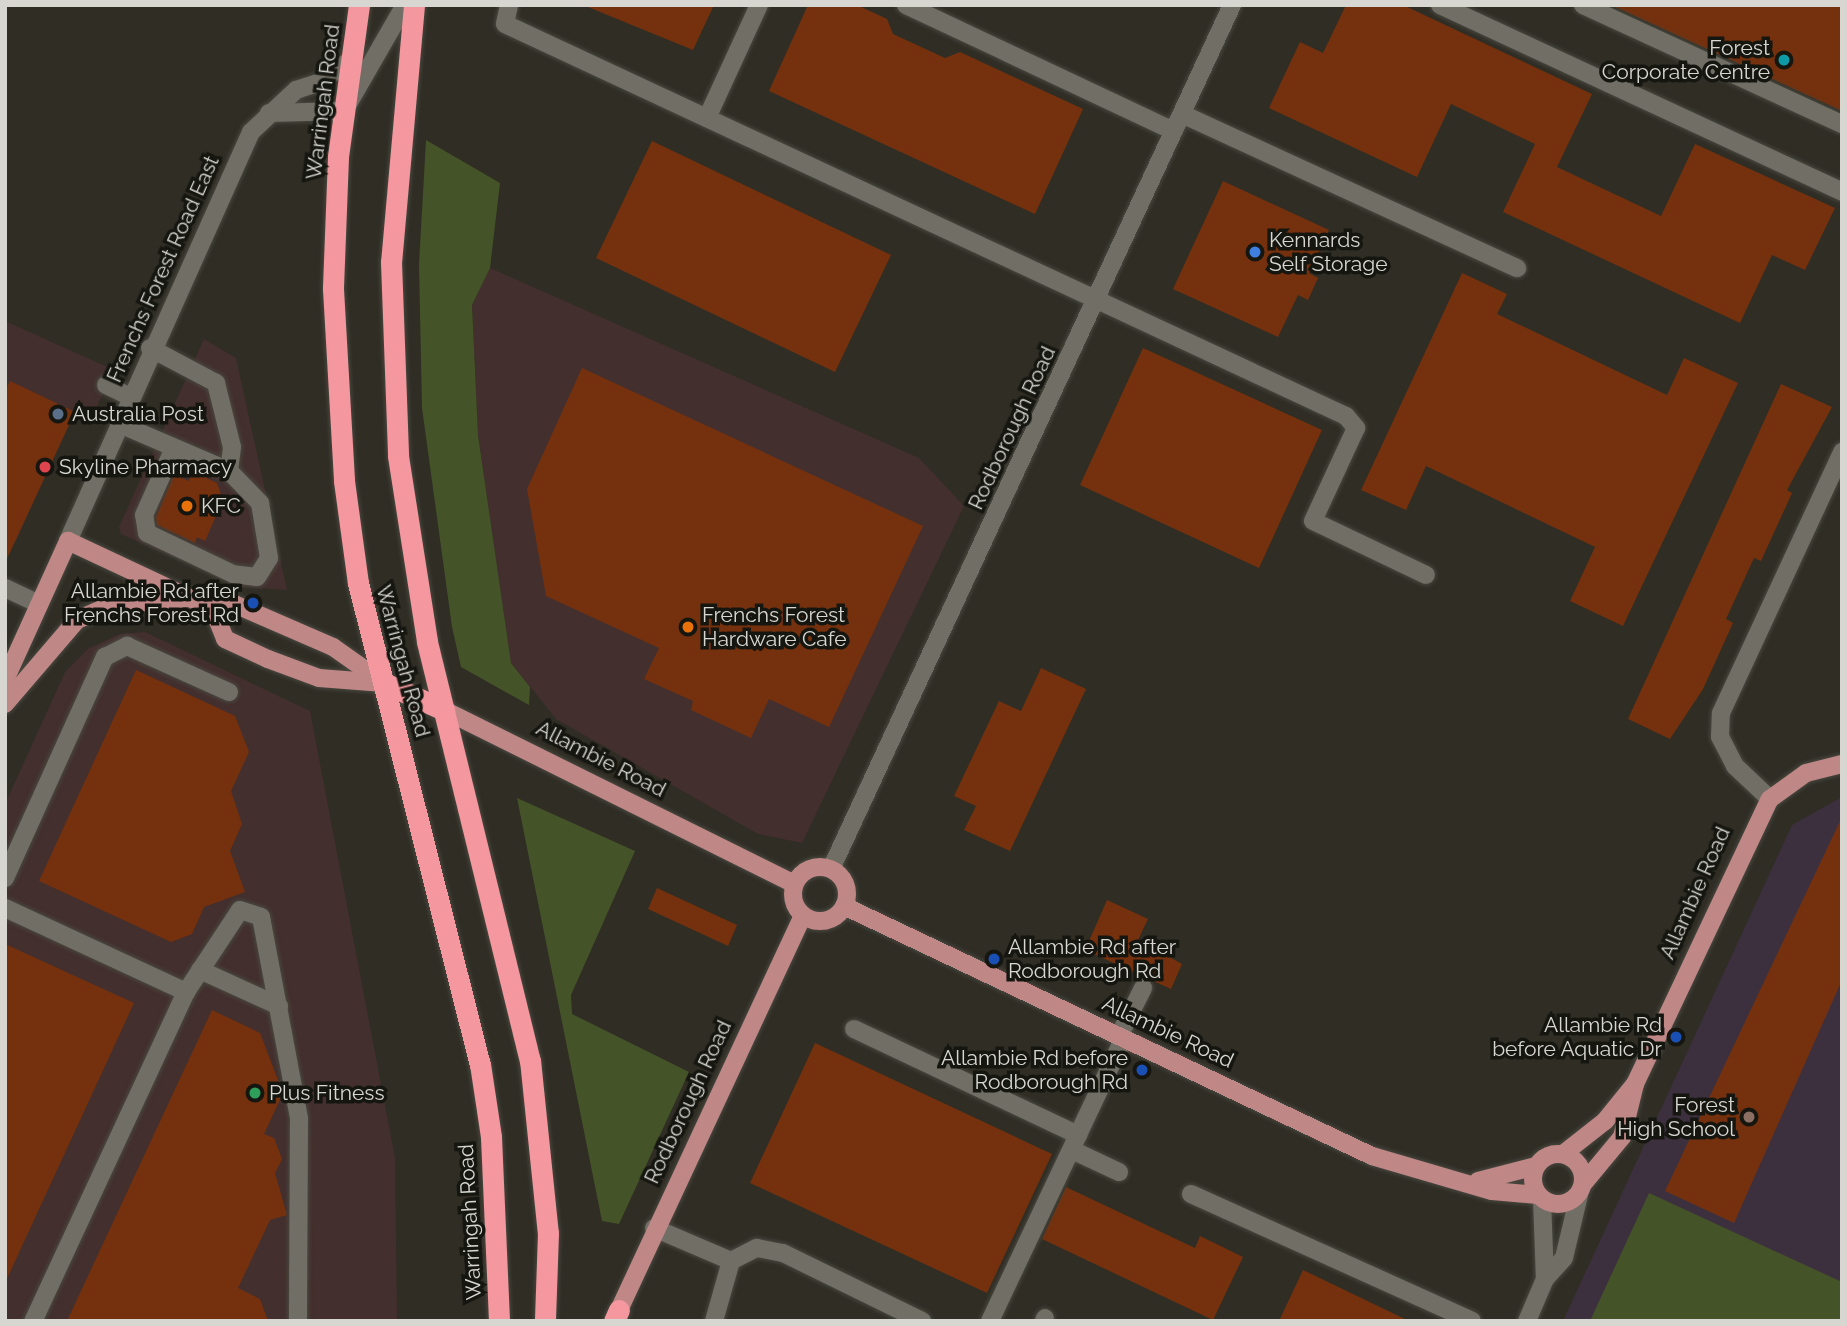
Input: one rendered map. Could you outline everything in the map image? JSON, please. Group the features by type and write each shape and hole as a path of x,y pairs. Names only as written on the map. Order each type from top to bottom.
{"highway":[{"name":"Warringah Road","path":"359,5 344,111 333,289 336,389 358,583 480,1064 491,1137 499,1321"},
{"name":"Warringah Road","path":"414,5 397,165 391,347 412,563 444,710 530,1060 548,1233 545,1321"},
{"name":"Allambie Road","path":"384,683 444,710"}],"main road":[{"name":"Allambie Road","path":"68,541 212,609 234,604 333,647 384,683"},
{"name":"Frenchs Forest Road East","path":"5,680 68,541"},
{"path":"5,704 77,620 116,605 187,598"},
{"name":"Allambie Road","path":"212,609 225,639 268,659 319,678 384,683"},
{"name":"Allambie Road","path":"444,710 794,884"},
{"name":"Allambie Road","path":"1582,1188 1622,1137 1635,1084 1770,799 1806,773 1842,764"},
{"path":"831,869 846,889 844,906 826,920 803,916 793,901 794,884 806,871 831,869"},
{"name":"Allambie Road","path":"844,906 1372,1156 1430,1176 1478,1181 1536,1166"},
{"name":"Rodborough Road","path":"616,1315 654,1228 803,916"},
{"name":"Allambie Road","path":"1563,1154 1605,1121 1635,1084"},
{"path":"1563,1154 1577,1161 1582,1188 1561,1204 1540,1197 1536,1166 1547,1155 1563,1154"},
{"name":"Allambie Road","path":"1478,1181 1492,1191 1540,1197"}],"street":[{"path":"269,113 344,111 405,5"},
{"path":"509,5 505,23 1346,416 1356,428 1313,521 1426,575"},
{"path":"707,118 760,5"},
{"path":"906,5 1174,131"},
{"name":"Rodborough Road","path":"831,869 1232,5"},
{"path":"1440,5 1842,192"},
{"path":"1583,5 1842,124"},
{"name":"Frenchs Forest Road East","path":"68,541 122,425 150,348 233,163 269,113 296,90 327,79 351,60"},
{"path":"1182,114 1517,268"},
{"path":"150,348 216,383 232,447 230,475"},
{"path":"106,385 131,397"},
{"path":"122,425 174,448 230,475 260,503 269,558 257,577 233,574 147,533 144,515 174,448"},
{"path":"1770,799 1735,766 1720,737 1721,713 1842,452"},
{"path":"5,588 40,604"},
{"path":"5,878 105,657 127,646 229,692"},
{"path":"5,908 186,992"},
{"path":"33,1321 186,992 240,910 261,917 299,1119 298,1321"},
{"path":"200,970 279,1006"},
{"path":"990,1321 1075,1143 1143,988"},
{"path":"854,1029 1075,1143 1119,1172"},
{"path":"1527,1321 1545,1279 1564,1258 1582,1188"},
{"path":"1191,1194 1472,1321"},
{"path":"1540,1197 1545,1279"},
{"path":"654,1228 731,1261"},
{"path":"715,1321 731,1261 757,1248 782,1253 922,1321"}],"shaded area":[{"path":"490,268 919,458 964,506 802,843 758,834 556,719 511,663 478,435 472,305"},
{"path":"5,321 114,370 91,419 75,412 15,543 5,546"},
{"path":"204,339 236,358 287,590 240,587 121,534 119,527"},
{"path":"145,632 310,711 395,1158 397,1321 5,1321 5,804 65,672 89,648 120,634"},
{"name":"Forest High School","path":"1842,797 1842,1321 1563,1321 1792,825"}],"green space":[{"path":"426,140 500,183 490,268 472,305 478,435 511,663 530,687 529,705 461,667 452,627 422,408 419,264"},
{"path":"517,798 635,851 571,995 572,1014 689,1072 619,1224 602,1221"},
{"path":"1649,1193 1842,1282 1842,1321 1590,1321"}],"building":[{"path":"583,5 714,5 693,50"},
{"path":"808,5 857,5 887,19 893,34 945,58 960,52 1083,109 1035,214 769,91"},
{"path":"1346,5 1403,5 1592,94 1557,167 1661,216 1695,144 1835,208 1805,270 1772,255 1740,323 1503,212 1535,144 1451,104 1417,177 1269,108 1300,42 1323,53"},
{"name":"Forest Corporate Centre","path":"1611,5 1842,5 1842,111"},
{"path":"652,141 891,255 835,372 596,258"},
{"name":"Kennards Self Storage","path":"1223,181 1329,230 1309,273 1318,278 1308,300 1298,295 1278,337 1173,289"},
{"path":"1462,273 1507,294 1497,314 1667,395 1684,358 1738,383 1623,626 1570,601 1595,547 1426,466 1406,510 1361,490"},
{"path":"1143,348 1322,430 1259,568 1080,485"},
{"path":"582,368 923,526 829,727 769,699 751,738 691,710 693,701 644,679 659,648 546,596 527,489"},
{"path":"10,381 75,412 5,563 5,392"},
{"path":"1781,384 1832,407 1787,490 1792,493 1761,561 1754,558 1726,619 1733,623 1703,689 1670,739 1628,719"},
{"name":"KFC","path":"193,472 217,483 223,500 205,541 197,537 195,543 157,525 156,517 174,475 189,481"},
{"path":"1041,668 1086,689 1010,851 964,830 976,806 954,796 999,701 1021,711"},
{"path":"136,670 235,716 249,752 231,791 242,824 230,851 245,892 204,907 192,934 171,942 39,881"},
{"path":"1842,817 1842,980 1734,1223 1665,1191"},
{"path":"657,888 737,925 728,946 648,909"},
{"path":"1107,900 1148,919 1138,940 1182,964 1171,989 1085,950"},
{"path":"5,944 134,1003 5,1283"},
{"path":"212,1010 260,1033 283,1093 264,1134 274,1138 282,1159 275,1173 287,1215 270,1220 238,1288 260,1299 268,1321 67,1321"},
{"path":"815,1043 1052,1154 987,1293 750,1183"},
{"path":"1066,1187 1195,1248 1200,1236 1243,1257 1213,1320 1042,1239"},
{"path":"1303,1270 1409,1321 1279,1321"}],"place":[{"name":"Forest Corporate Centre","path":"1784,60"},
{"name":"Kennards Self Storage","path":"1255,252"},
{"name":"Australia Post","path":"58,414"},
{"name":"Skyline Pharmacy","path":"45,467"},
{"name":"KFC","path":"187,506"},
{"name":"Allambie Rd after Frenchs Forest Rd","path":"253,603"},
{"name":"Frenchs Forest Hardware Cafe","path":"688,627"},
{"name":"Allambie Rd after Rodborough Rd","path":"994,959"},
{"name":"Allambie Rd before Aquatic Dr","path":"1676,1037"},
{"name":"Allambie Rd before Rodborough Rd","path":"1142,1070"},
{"name":"Plus Fitness","path":"255,1093"},
{"name":"Forest High School","path":"1749,1117"}]}
